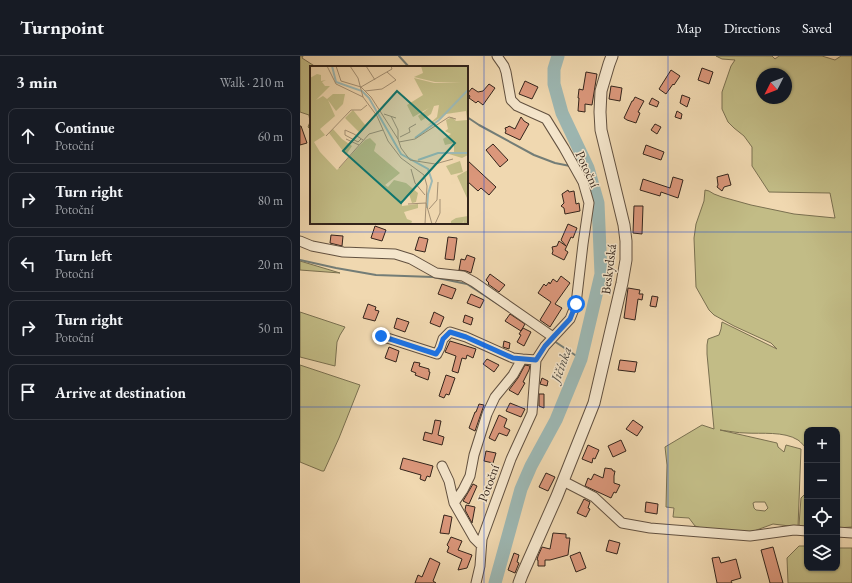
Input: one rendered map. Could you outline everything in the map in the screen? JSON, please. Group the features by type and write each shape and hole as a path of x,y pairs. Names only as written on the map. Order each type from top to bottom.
{"street":[{"name":"Potoční","path":"476,583 480,566 482,539 511,459 532,413 536,360 545,346 570,319 576,304 589,203 583,182 546,119 517,106 511,100 506,72 497,56"},
{"name":"Beskydská","path":"520,583 594,403 622,283 626,260 624,225 601,130 600,112 601,91 612,56"},
{"path":"300,241 312,246 343,252 395,254 411,259 436,273 463,276 474,282 552,338"},
{"path":"381,336 436,354 443,339 450,332 466,337 513,358 536,360"},
{"name":"Potoční","path":"454,503 470,476 474,455 487,414 495,397 513,375 522,359"},
{"path":"442,466 449,481 454,503 474,538 481,546"},
{"path":"563,481 594,497 622,523 650,528 750,536 794,530 804,531"},
{"path":"840,532 852,533"}],"shaded area":[{"path":"300,56 303,56 302,58 314,66 310,66 310,122 309,115 300,112"},
{"path":"716,56 772,56 775,59 779,56 822,56 835,60 841,56 852,56 852,527 840,528 840,427 804,427 804,446 798,440 786,435 739,433 720,430 777,443 778,447 784,452 786,445 801,449 798,527 773,524 749,532 715,532 695,526 689,518 673,517 674,508 666,507 667,465 665,447 702,425 714,429 707,354 708,339 719,335 722,322 777,349 771,343 714,315 709,310 696,287 694,238 696,224 704,201 705,190 722,197 751,205 794,214 835,218 830,193 769,192 752,166 752,147 744,136 728,122 722,109 722,92 731,66 735,60 722,59","holes":["765,502 768,508 765,511 756,510 754,508 753,503"]},
{"path":"300,261 340,273 300,270"},
{"path":"300,312 345,327 337,342 335,366 300,357"},
{"path":"300,365 360,385 324,471 300,462"},
{"path":"804,495 804,527 799,525 801,498"},
{"path":"799,546 804,546 804,571 840,571 840,548 852,548 852,583 788,583 787,558"}],"building":[{"path":"702,68 713,72 709,84 698,80"},
{"path":"671,70 680,76 666,94 659,89"},
{"path":"586,72 597,74 592,105 585,104 585,112 578,111 578,98 579,89 583,90"},
{"path":"525,81 538,87 532,99 519,94"},
{"path":"489,84 495,88 483,105 478,101 476,103 469,98 470,96 468,93 472,88 478,92 483,91"},
{"path":"611,86 622,88 620,101 609,99"},
{"path":"682,95 690,98 687,107 680,103"},
{"path":"635,97 644,101 638,112 640,113 636,123 624,118"},
{"path":"652,98 659,102 657,107 649,104"},
{"path":"677,111 682,114 681,119 675,117"},
{"path":"521,117 529,124 520,140 505,133 505,128 509,126 515,129"},
{"path":"655,124 661,127 657,134 651,130"},
{"path":"300,126 307,143 300,145"},
{"path":"493,144 508,160 500,167 486,150"},
{"path":"646,145 664,152 661,160 643,154"},
{"path":"468,161 496,187 489,195 481,188 478,191 468,182"},
{"path":"728,174 731,185 724,187 722,191 717,187 717,177"},
{"path":"673,177 683,180 678,198 661,192 660,196 640,190 643,179 670,188"},
{"path":"568,190 569,192 574,191 576,204 579,203 580,211 565,214 564,208 561,206 564,203 562,194"},
{"path":"634,206 643,206 642,234 633,233"},
{"path":"568,224 577,228 573,238 571,237 565,250 568,252 564,260 552,254 552,247 557,246 559,241 566,246 561,240"},
{"path":"375,226 386,230 382,241 371,238"},
{"path":"331,235 343,236 342,246 330,243"},
{"path":"419,237 428,239 425,252 415,250"},
{"path":"448,237 457,238 454,260 445,259"},
{"path":"467,255 475,258 471,273 459,270 461,259 465,260"},
{"path":"490,274 505,285 499,292 488,284 489,283 486,280"},
{"path":"561,276 570,283 555,304 562,308 550,327 540,320 551,302 538,293 544,284 546,286 549,282 550,284 553,279 557,282"},
{"path":"442,284 456,289 452,299 438,294"},
{"path":"628,288 640,290 639,294 643,294 642,300 638,299 635,320 624,318"},
{"path":"471,294 484,300 480,308 467,303"},
{"path":"652,296 658,297 656,307 650,306"},
{"path":"368,304 376,307 375,310 379,311 375,321 363,318"},
{"path":"434,312 444,317 440,327 430,323"},
{"path":"510,314 525,324 521,331 505,321"},
{"path":"465,315 473,318 471,325 463,322"},
{"path":"397,318 409,322 405,332 394,328"},
{"path":"523,328 531,332 524,346 517,342 521,335 519,334"},
{"path":"450,341 476,349 473,358 467,355 466,359 462,358 458,373 452,371 456,356 445,352"},
{"path":"504,341 510,343 509,349 503,347"},
{"path":"389,347 399,351 396,362 385,358"},
{"path":"487,359 499,365 494,372 483,364"},
{"path":"620,360 637,362 635,372 618,370"},
{"path":"414,362 420,363 419,366 429,369 430,372 428,380 415,375 416,373 411,371"},
{"path":"525,365 530,366 523,382 525,383 518,395 509,390"},
{"path":"446,375 455,378 449,395 446,394 444,398 439,396"},
{"path":"542,378 548,381 547,386 540,384"},
{"path":"539,394 544,394 544,408 539,406"},
{"path":"510,403 525,409 521,417 506,411"},
{"path":"479,404 484,405 475,431 469,428"},
{"path":"499,415 507,419 504,427 510,430 507,436 499,433 495,441 489,438"},
{"path":"435,420 441,421 438,435 444,437 442,445 423,440 425,432 432,434"},
{"path":"633,420 643,427 637,436 626,429"},
{"path":"621,440 626,451 613,457 608,446"},
{"path":"588,445 599,450 595,459 593,458 592,463 582,459"},
{"path":"486,451 496,453 493,463 484,461"},
{"path":"403,458 433,466 430,477 427,476 425,481 420,479 421,475 400,469"},
{"path":"605,468 615,471 614,483 620,485 616,493 614,492 611,498 585,486 588,478 591,480 594,474 603,478"},
{"path":"546,473 555,477 548,491 539,487"},
{"path":"473,484 477,486 469,504 463,501"},
{"path":"584,499 590,502 588,508 590,509 586,517 577,513"},
{"path":"646,502 658,504 657,514 645,512"},
{"path":"466,505 475,507 472,523 465,510"},
{"path":"444,515 452,517 449,534 440,533"},
{"path":"553,533 566,534 566,538 570,538 568,555 545,560 545,566 538,566 537,560 542,547 550,549"},
{"path":"451,537 462,541 458,550 472,555 467,568 458,570 462,559 447,552 449,547 447,545"},
{"path":"609,540 620,543 617,554 606,551"},
{"path":"773,547 783,583 770,583 761,550"},
{"path":"580,552 586,568 576,572 570,556"},
{"path":"514,553 519,555 517,562 519,563 515,573 508,570"},
{"path":"719,557 721,563 736,559 741,578 731,581 732,583 717,583 712,558"},
{"path":"430,558 440,563 433,581 436,583 415,583 418,575 422,577"}],"waterway":[{"path":"399,56 408,66"},
{"name":"Jičínka","path":"495,583 521,489 531,466 556,420 581,359 601,274 598,203 588,168 562,113 554,84 554,69 558,56"},
{"path":"468,118 534,155 555,163 570,166"},
{"path":"578,167 588,168"},
{"path":"300,260 376,275 433,277 467,284 507,310"},
{"path":"554,341 581,359"}],"route":[{"path":"381,336 436,354 443,339 450,332 466,337 513,358 536,360 545,346 570,319 576,304"}]}
